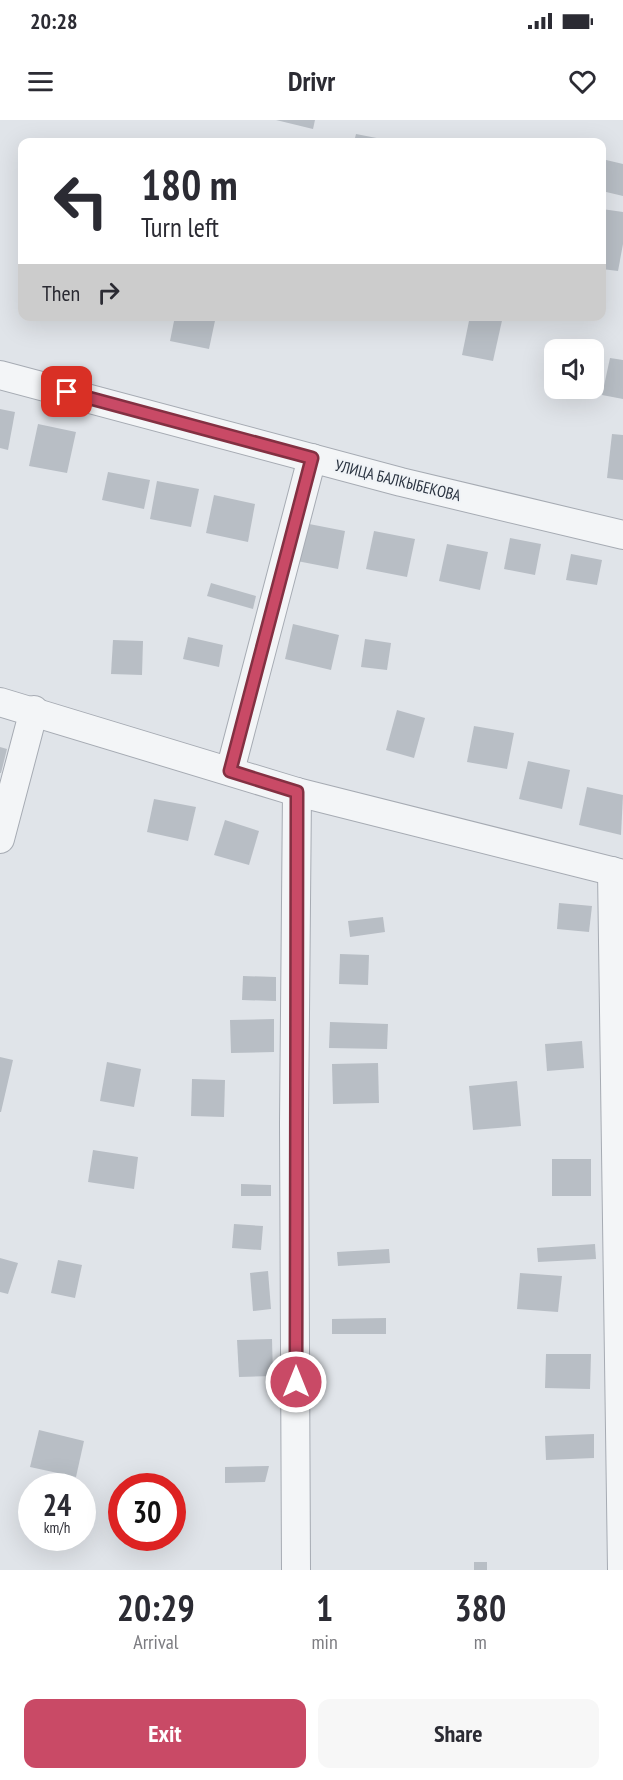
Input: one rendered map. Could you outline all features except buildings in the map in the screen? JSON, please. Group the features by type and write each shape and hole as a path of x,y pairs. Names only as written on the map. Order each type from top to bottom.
{"street":[{"name":"УЛИЦА БАЛКЫБЕКОВА","path":"0,375 312,458 623,535"},
{"path":"230,771 312,458"},
{"path":"0,702 34,710 297,792 617,872 622,1570"},
{"path":"0,838 34,710"},
{"path":"297,792 294,1113 297,1570"}],"route":[{"path":"67,392 312,458 230,771 297,792 294,1124 296,1382"}]}
